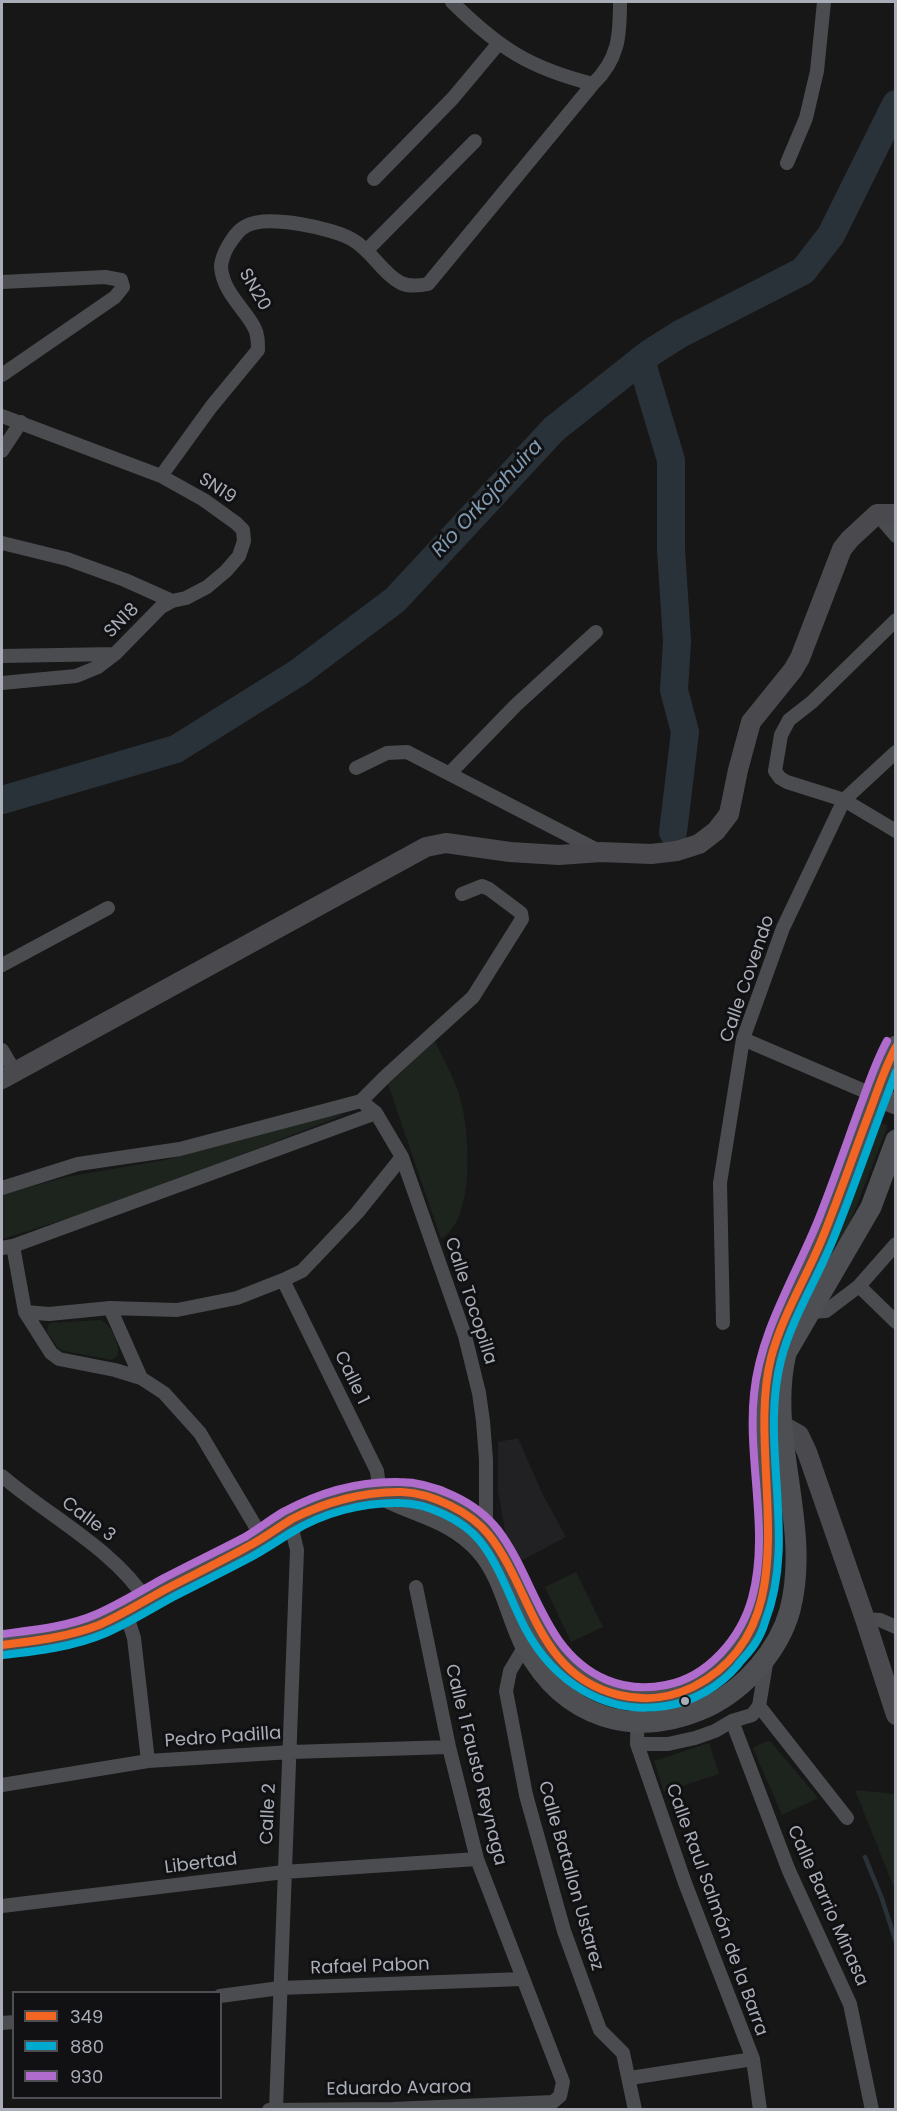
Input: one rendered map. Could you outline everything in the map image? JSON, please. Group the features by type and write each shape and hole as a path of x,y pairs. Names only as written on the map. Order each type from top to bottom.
{"main road":[{"path":"8,1076 426,847 446,843 510,852 559,855 601,852 651,854 677,851 699,844 716,831 729,814 751,722 800,658 842,549 850,539 886,514"},
{"path":"2,1644 64,1636 92,1628 126,1613 324,1504 351,1496 406,1492 442,1502 486,1530 502,1556 534,1641 542,1673 578,1704 636,1734 713,1704 748,1677 767,1656 789,1612 795,1581 796,1551 783,1426 782,1376 786,1353 822,1239 886,1100 896,1046"},
{"path":"380,1494 403,1506 441,1519 463,1533 482,1551 534,1641 589,1684 613,1695 638,1698 671,1695 715,1673 733,1657 751,1633 764,1602 768,1569 763,1443 765,1384 771,1356 801,1308 871,1207 896,1140"},
{"path":"783,1426 799,1435 807,1452 866,1619 896,1714"},
{"path":"763,1443 775,1452 787,1470"},
{"path":"552,1683 568,1667"}],"street":[{"path":"455,2 499,43 542,69 593,84"},
{"name":"SN20","path":"160,476 211,407 258,350 258,339 254,327 225,285 221,266 226,249 235,235 247,225 262,222 300,224 330,230 353,240 367,250 393,278 404,285 428,284 593,84 604,74 614,57 618,41 621,2"},
{"path":"787,163 808,108 817,71 824,2"},
{"path":"374,179 453,98 499,43"},
{"path":"367,250 475,141"},
{"path":"2,282 105,277 121,280 123,287 115,297 2,375"},
{"name":"SN19","path":"2,416 160,476 204,500 236,523 243,530 244,541"},
{"path":"2,451 21,422"},
{"path":"886,514 896,536"},
{"name":"SN18","path":"2,682 76,676 98,667 115,654 161,607 207,587 226,571 238,556 244,541"},
{"path":"2,543 67,559 125,580 172,601"},
{"path":"896,620 812,702 789,720 781,735 775,771 787,782 844,800 896,831"},
{"path":"450,773 516,705 596,632"},
{"path":"2,656 115,654"},
{"path":"356,768 387,753 407,752 601,852"},
{"name":"Calle Covendo","path":"723,1323 720,1183 743,1039 783,928 844,800 896,752"},
{"path":"2,1188 78,1164 180,1149 361,1101 473,997 522,919 521,913 482,886 462,894"},
{"path":"2,965 108,908"},
{"path":"743,1039 886,1100"},
{"path":"2,1050 8,1076"},
{"name":"Calle Tocopilla","path":"361,1101 376,1113 402,1157 465,1336 479,1393 486,1460 486,1530"},
{"path":"263,1539 200,1433 164,1393 141,1378 116,1370 60,1359 51,1353 25,1312 7,1247 376,1113"},
{"path":"25,1312 49,1314 111,1308 177,1310 237,1298 283,1280 302,1271 357,1213 402,1157"},
{"path":"801,1308 826,1311 859,1286 896,1244"},
{"name":"Calle 1","path":"283,1280 377,1471 380,1494"},
{"path":"859,1286 896,1322"},
{"path":"111,1308 141,1378"},
{"name":"Calle 3","path":"2,1476 114,1562 136,1584 146,1600"},
{"name":"Calle 2","path":"276,2109 297,1550 290,1521"},
{"name":"Calle 1 Fausto Reynaga","path":"416,1587 449,1747 477,1859 563,2082 560,2096 554,2106"},
{"path":"126,1613 134,1638 148,1761"},
{"path":"866,1619 880,1620 896,1627"},
{"name":"Calle Batallon Ustarez","path":"534,1641 510,1671 506,1691 526,1795 564,1931 600,2030 623,2053 635,2109"},
{"path":"638,1698 636,1734 668,1744 695,1738 715,1731 732,1721 752,1715 759,1706 767,1656"},
{"path":"759,1706 847,1818"},
{"name":"Calle Barrio Minasa","path":"732,1721 789,1871 850,2004 872,2109"},
{"name":"Calle Raul Salmón de la Barra","path":"636,1734 685,1883 753,2059 760,2109"},
{"name":"Pedro Padilla","path":"2,1785 148,1761 291,1752 449,1747"},
{"name":"Libertad","path":"2,1906 284,1872 477,1859"},
{"name":"Rafael Pabon","path":"222,1996 280,1988 522,1979"},
{"path":"630,2078 753,2059"},
{"name":"Eduardo Avaroa","path":"269,2109 393,2109 529,2103 554,2106"}],"shaded area":[{"path":"435,1041 458,1091 467,1147 465,1192 461,1212 453,1228 441,1239 388,1084"},
{"path":"346,1114 118,1203 2,1239 2,1195 66,1177 165,1160 307,1119"},
{"path":"880,1123 886,1125 887,1128 842,1243 837,1244 834,1239"},
{"path":"101,1320 111,1330 118,1346 118,1355 112,1360 64,1351 58,1348 47,1332 48,1325 51,1323"},
{"path":"518,1438 542,1493 566,1537 519,1562 507,1541 498,1491 498,1442"},
{"path":"576,1572 603,1627 571,1642 545,1587"},
{"path":"770,1741 818,1798 782,1815 753,1748"},
{"path":"709,1743 719,1774 664,1792 654,1761"},
{"path":"855,1790 895,1794 895,1890"}],"waterway":[{"name":"Río Orkojahuira","path":"2,800 176,749 299,672 395,600 554,429 650,353 680,334 803,271 831,235 896,104"},
{"path":"641,360 671,460 671,550 677,641 674,690 685,732 673,832"},
{"path":"865,1857 896,1942"}],"transit line":[{"name":"930","path":"2,1634 62,1625 97,1614 245,1537 283,1512 310,1499 354,1486 399,1482 440,1490 466,1503 489,1520 511,1550 554,1634 568,1652 586,1668 607,1680 636,1687 666,1685 696,1674 721,1654 731,1641 747,1613 752,1598 759,1548 753,1445 754,1394 763,1348 819,1218 879,1056 887,1041"},
{"name":"349","path":"2,1645 63,1636 99,1625 253,1544 305,1513 360,1496 402,1492 425,1496 450,1505 472,1519 489,1535 504,1557 539,1628 553,1650 570,1669 591,1685 619,1695 638,1698 666,1696 693,1687 731,1659 753,1624 765,1583 768,1539 765,1400 771,1358 788,1312 822,1239 888,1062 896,1047"},
{"name":"880","path":"3,1655 55,1648 94,1638 123,1625 258,1553 317,1519 372,1504 400,1503 433,1509 473,1533 493,1561 525,1628 537,1647 550,1664 583,1691 602,1700 644,1708 686,1701 714,1686 730,1673 752,1648 765,1622 774,1590 778,1558 779,1525 774,1425 775,1393 781,1360 791,1329 826,1257 896,1072"}]}
